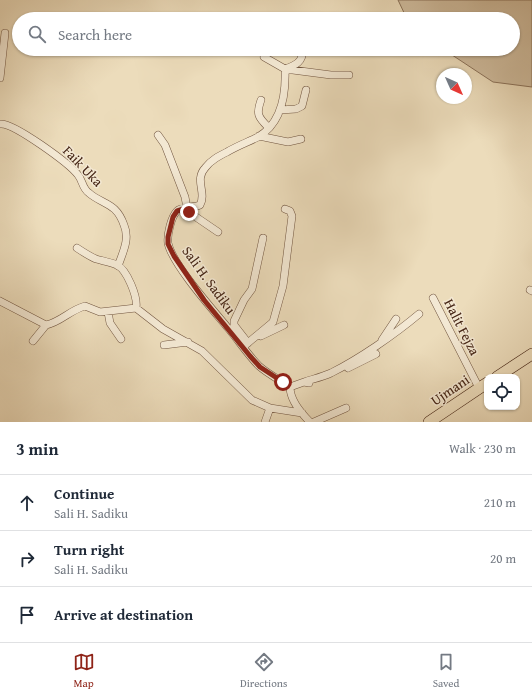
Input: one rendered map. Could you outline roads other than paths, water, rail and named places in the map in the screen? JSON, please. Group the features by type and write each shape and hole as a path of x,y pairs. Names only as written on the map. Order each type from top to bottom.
{"main road":[{"path":"502,374 532,354"},
{"name":"Ujmani","path":"429,422 483,386"}],"street":[{"path":"0,78 5,33"},
{"path":"285,68 297,64 303,56"},
{"path":"264,57 285,68 331,75 350,75"},
{"name":"Sali H. Sadiku","path":"245,345 204,300 171,250 168,237 173,217 177,211 200,205 203,201 200,177 206,166 239,145 259,136 268,127 280,110 286,87 285,68"},
{"path":"280,110 296,110 302,106 306,90"},
{"path":"261,100 258,109 258,117 268,127"},
{"name":"Faik Uka","path":"0,124 9,126 53,153 78,175 81,184 88,193 116,210 127,234 126,242 118,266"},
{"path":"158,135 165,145 185,197 187,208 193,215 218,232"},
{"path":"259,136 283,141 301,139"},
{"path":"245,345 274,322 283,286 292,216 290,211 285,209"},
{"name":"Sali H. Sadiku","path":"262,238 252,289 244,300 234,321 234,325 260,367 290,387"},
{"path":"77,248 94,258 118,266 124,272 135,292 137,303 136,308"},
{"name":"Halit Fejza","path":"434,298 483,386"},
{"path":"0,301 46,324 54,323 72,311 85,306 100,312 136,308"},
{"path":"136,308 147,318 202,351 247,396 270,408 302,413"},
{"path":"108,312 110,323 121,339"},
{"path":"310,422 302,413 291,395 290,387 330,373 402,328 419,314"},
{"path":"382,340 396,319"},
{"path":"33,341 46,324"},
{"path":"257,337 284,325"},
{"path":"164,345 188,342"},
{"path":"304,382 311,383 330,378 376,354"},
{"path":"265,422 270,408"},
{"path":"314,422 346,408"}]}
